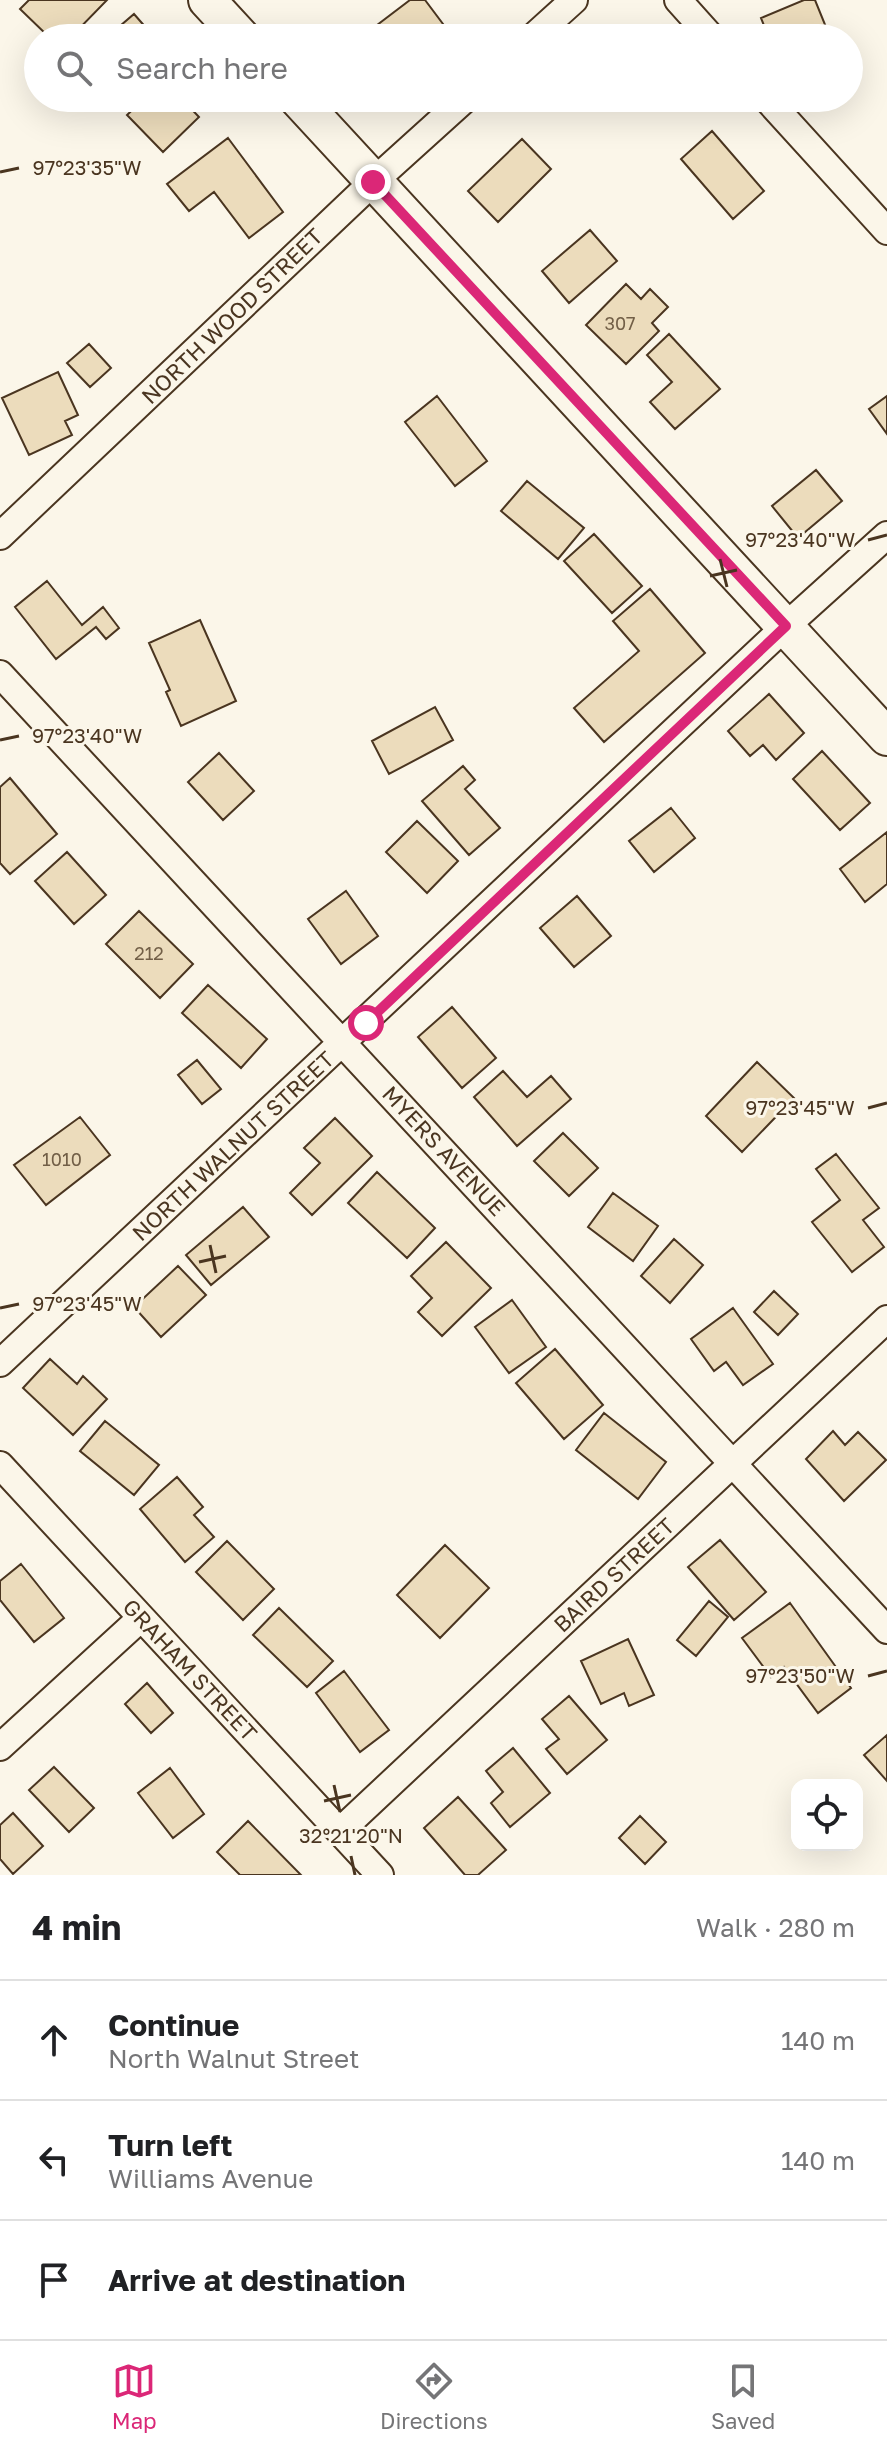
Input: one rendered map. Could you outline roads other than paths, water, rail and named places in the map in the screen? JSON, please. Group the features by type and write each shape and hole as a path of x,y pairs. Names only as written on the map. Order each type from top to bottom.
{"street":[{"path":"207,0 229,24"},
{"path":"547,24 574,0"},
{"path":"678,0 699,24"},
{"path":"310,112 887,737"},
{"name":"NORTH WOOD STREET","path":"0,536 450,112"},
{"path":"779,112 887,231"},
{"name":"NORTH WALNUT STREET","path":"0,1363 887,535"},
{"name":"MYERS AVENUE","path":"0,674 887,1630"},
{"name":"BAIRD STREET","path":"340,1831 887,1319"},
{"name":"GRAHAM STREET","path":"0,1465 380,1875"},
{"path":"0,1747 141,1618"}]}
